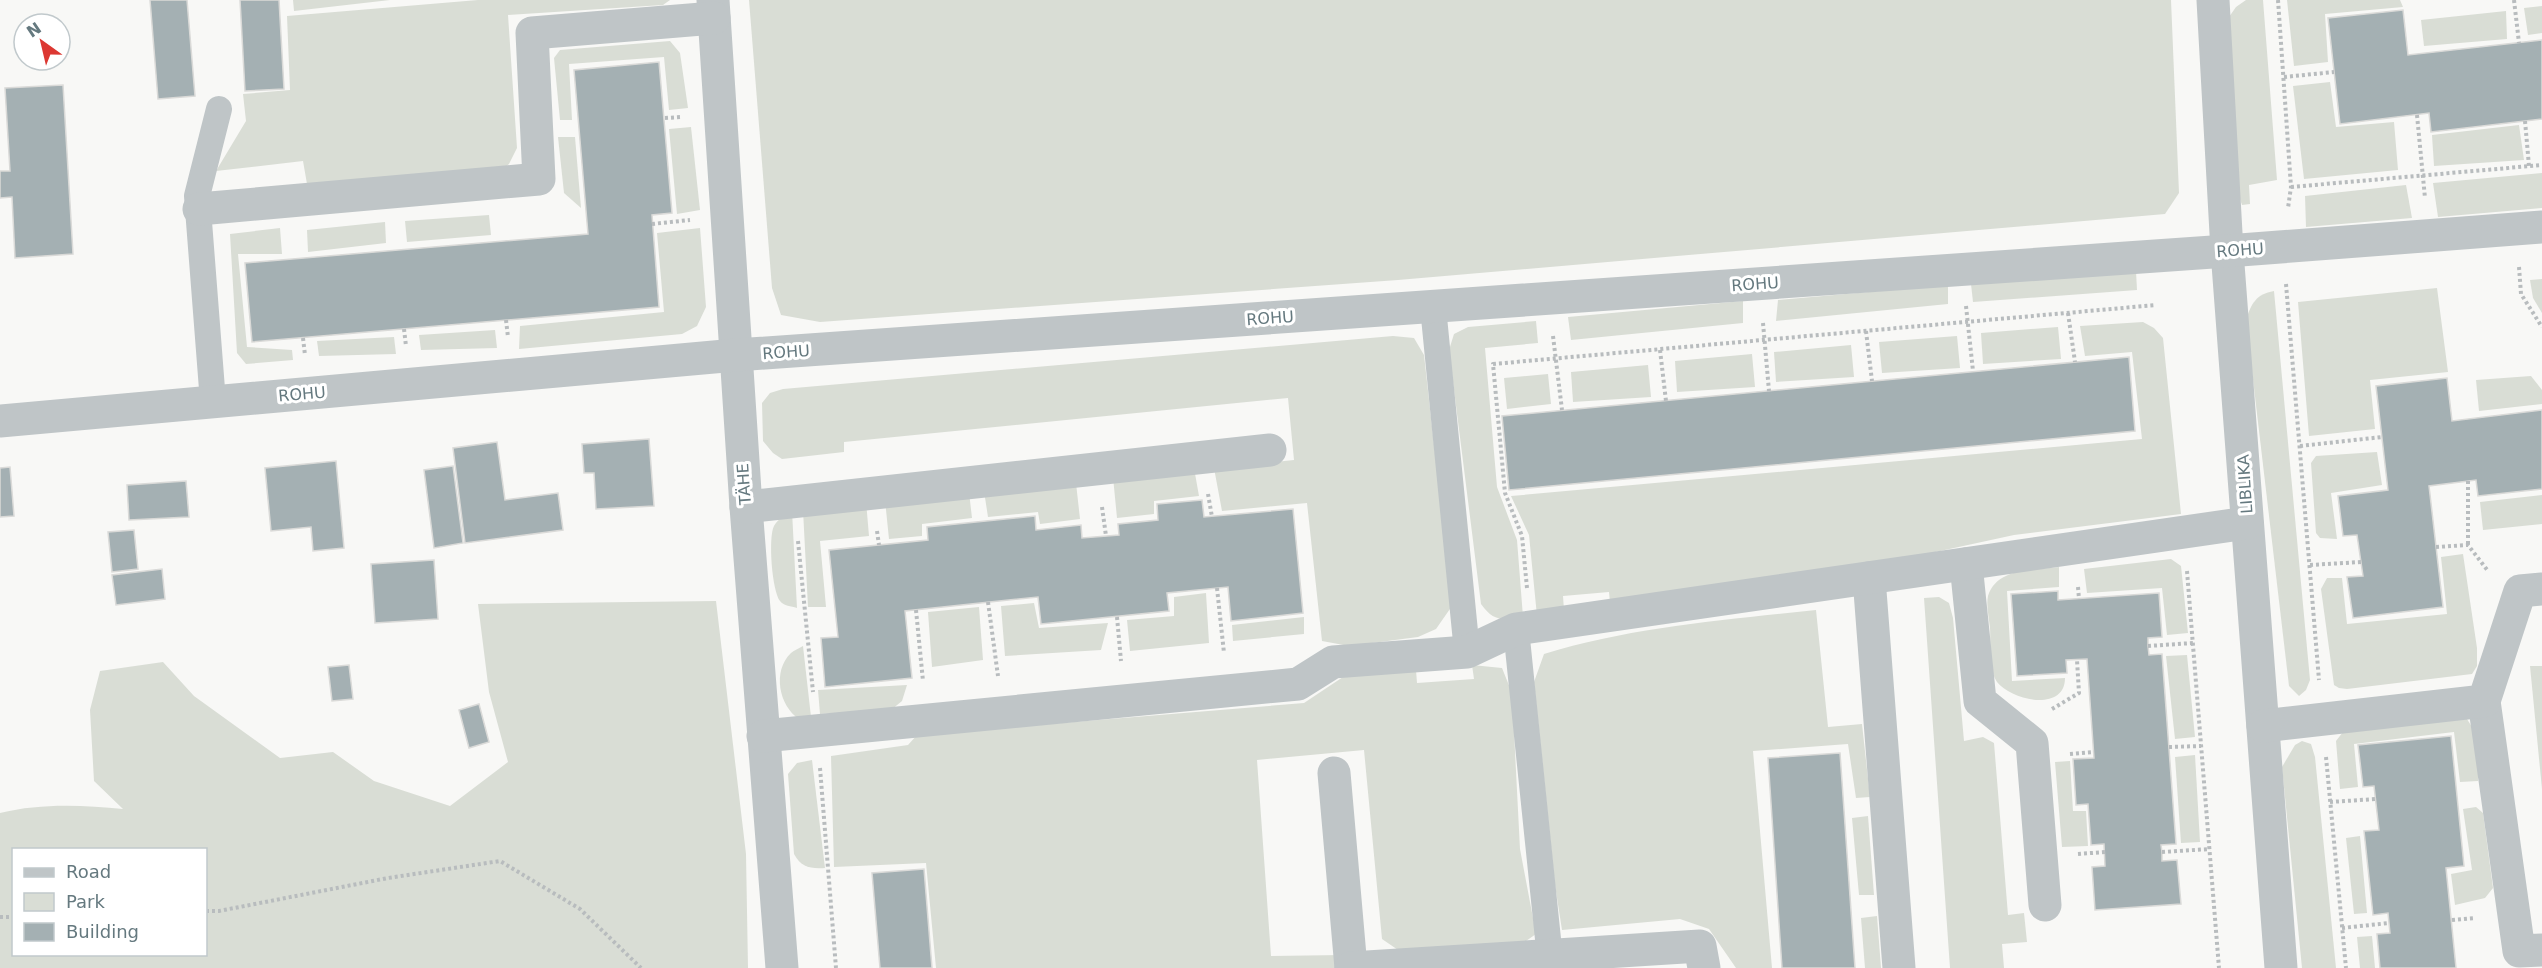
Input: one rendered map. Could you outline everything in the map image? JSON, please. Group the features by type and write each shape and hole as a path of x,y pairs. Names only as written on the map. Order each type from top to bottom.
{"street":[{"name":"LIBLIKA","path":"2213,0 2227,251 2281,968"},
{"path":"199,209 539,179 532,33 713,9"},
{"name":"TÄHE","path":"713,9 746,507 782,968"},
{"name":"ROHU","path":"0,421 736,355 1962,270 2529,228"},
{"path":"746,507 1270,450"},
{"path":"763,736 1298,684 1333,662 1467,652 1524,628 2247,523"},
{"path":"1966,564 1980,701 2032,743 2044,906"},
{"path":"1869,578 1899,968"},
{"path":"2542,589 2520,591 2484,701 2519,951 2542,950"},
{"path":"2263,726 2484,701"},
{"path":"1334,773 1351,968 1550,962 1700,946 1704,968"}],"lane":[{"path":"213,402 198,196 219,109"},
{"path":"1434,307 1467,652"},
{"path":"1524,628 1550,962"}],"path":[{"path":"2278,0 2291,187 2283,247 2322,720 2346,968"},
{"path":"2514,0 2519,43"},
{"path":"2284,77 2334,72"},
{"path":"2417,115 2429,236"},
{"path":"2525,121 2529,166"},
{"path":"2291,187 2542,165"},
{"path":"652,224 694,219"},
{"path":"2529,228 2521,294 2542,327"},
{"path":"1962,270 1973,371"},
{"path":"1760,284 1768,391"},
{"path":"1549,298 1562,410"},
{"path":"1524,628 1522,536 1505,493 1493,364 2156,305"},
{"path":"2068,313 2075,362"},
{"path":"1866,331 1872,381"},
{"path":"1660,350 1666,400"},
{"path":"2300,446 2382,437"},
{"path":"2468,481 2468,545 2514,608"},
{"path":"2184,532 2219,968"},
{"path":"2436,547 2468,545"},
{"path":"2310,565 2361,562"},
{"path":"1217,588 1227,690"},
{"path":"988,602 1003,712"},
{"path":"916,610 927,720"},
{"path":"2148,646 2193,643"},
{"path":"2016,730 2079,693 2077,660"},
{"path":"2169,747 2201,746"},
{"path":"2330,802 2376,799"},
{"path":"2162,852 2210,849"},
{"path":"207,911 219,911 388,878 500,861 580,909 641,968"},
{"path":"2342,928 2389,923"}],"green space":[{"path":"293,0 390,0 294,11"},
{"path":"478,0 670,0 663,5 508,15 517,148 509,164 503,169 307,184 303,161 216,171 246,121 243,94 290,90 287,16"},
{"path":"749,0 2171,0 2179,193 2165,214 1398,280 820,322 781,315 772,288"},
{"path":"2246,0 2263,0 2277,180 2249,185 2250,204 2242,205 2239,196 2229,17 2236,7"},
{"path":"2287,0 2400,0 2403,7 2325,14 2328,62 2294,66"},
{"path":"2542,6 2542,33 2528,35 2524,8"},
{"path":"2506,11 2507,39 2424,46 2421,20"},
{"path":"670,41 680,53 688,108 669,110 664,57 569,64 572,120 560,120 554,58 560,50"},
{"path":"2330,82 2336,127 2394,122 2398,170 2304,179 2293,86"},
{"path":"2519,125 2524,160 2434,166 2432,135"},
{"path":"691,127 700,210 677,214 669,129"},
{"path":"558,137 575,137 581,208 564,193"},
{"path":"2542,173 2542,208 2438,217 2433,183"},
{"path":"2406,185 2412,218 2306,227 2305,196"},
{"path":"489,215 491,235 407,242 405,221"},
{"path":"385,222 386,243 308,252 307,230"},
{"path":"280,228 282,254 238,254 247,347 292,350 293,360 246,364 237,353 230,234"},
{"path":"700,228 706,307 697,326 682,334 519,349 520,326 664,312 657,233"},
{"path":"2136,271 2137,290 1973,302 1971,284"},
{"path":"2542,279 2542,313 2533,298 2530,280"},
{"path":"1948,285 1948,304 1776,321 1778,300"},
{"path":"2437,288 2448,372 2370,380 2375,429 2309,436 2298,302"},
{"path":"2274,291 2310,680 2306,690 2299,696 2289,686 2246,320 2255,301 2268,292"},
{"path":"1743,301 1743,323 1571,340 1568,317"},
{"path":"1536,321 1538,343 1485,348 1497,487 1517,540 1523,617 1504,619 1494,617 1481,604 1449,350 1454,334 1468,327"},
{"path":"2143,322 2154,328 2163,338 2181,514 2014,535 1894,561 1610,603 1609,592 1563,596 1564,610 1537,616 1529,535 1511,496 2142,439 2132,352 2085,356 2080,326"},
{"path":"2058,327 2061,359 1983,364 1981,333"},
{"path":"495,330 497,348 421,350 419,335"},
{"path":"1393,336 1414,338 1424,355 1452,606 1436,629 1418,637 1349,646 1322,641 1307,503 1222,511 1214,468 1294,460 1288,398 844,442 844,452 782,459 773,453 763,441 762,403 770,393 783,389"},
{"path":"1957,336 1960,368 1882,373 1879,342"},
{"path":"394,337 396,354 319,356 317,341"},
{"path":"1851,345 1854,377 1776,382 1774,352"},
{"path":"1752,354 1755,387 1677,392 1675,361"},
{"path":"1648,365 1651,397 1573,402 1571,372"},
{"path":"1548,374 1551,404 1507,409 1504,378"},
{"path":"2531,376 2542,390 2542,404 2479,411 2476,380"},
{"path":"2377,452 2382,485 2331,493 2337,539 2320,538 2316,533 2311,463 2316,456"},
{"path":"1194,468 1199,496 1154,501 1154,514 1117,518 1113,477"},
{"path":"1076,483 1080,519 1040,524 1038,512 988,517 984,491"},
{"path":"969,492 972,518 922,524 922,536 889,539 885,500"},
{"path":"2542,495 2542,524 2483,530 2480,502"},
{"path":"866,501 869,536 820,541 826,607 808,607 803,510"},
{"path":"792,511 797,608 780,601 775,587 772,564 771,541 774,526"},
{"path":"2463,554 2477,648 2477,666 2472,674 2347,689 2334,685 2321,589 2327,578 2342,578 2347,624 2447,614 2441,557"},
{"path":"2171,559 2181,566 2188,633 2167,635 2162,588 2087,593 2084,569"},
{"path":"2059,567 2059,587 2007,591 2012,681 2065,678 2063,689 2056,696 2037,700 2025,698 2004,689 1994,677 1990,656 1988,596 1993,587 2008,575 2028,570"},
{"path":"1206,593 1209,643 1130,651 1127,620 1174,616 1174,597"},
{"path":"1939,597 1949,603 1953,618 1964,741 1983,737 1994,743 2008,915 2024,913 2027,942 2002,944 2004,968 1950,968 1924,598"},
{"path":"716,601 746,854 748,968 0,968 0,813 62,806 123,809 94,781 90,710 100,671 163,662 194,696 280,758 333,752 374,781 450,806 508,762 489,692 478,604"},
{"path":"1034,603 1039,628 1108,623 1101,650 1005,656 1001,606"},
{"path":"979,607 983,660 932,667 928,612"},
{"path":"1816,610 1828,727 1862,724 1870,797 1856,798 1848,744 1753,751 1772,968 1736,968 1709,929 1680,919 1562,930 1555,885 1534,682 1544,654 1645,631"},
{"path":"1304,617 1304,634 1233,641 1232,625"},
{"path":"803,646 811,717 799,719 787,706 780,688 780,678 785,660 792,652"},
{"path":"2187,655 2195,737 2175,739 2166,656"},
{"path":"1472,665 1502,668 1512,693 1520,849 1536,934 1526,941 1401,952 1382,939 1364,750 1257,760 1271,956 1342,955 1335,968 936,968 926,863 834,867 831,756 908,745 917,735 1304,703 1343,677 1416,670 1417,683 1474,679"},
{"path":"2530,666 2542,666 2542,789"},
{"path":"907,685 902,701 891,710 820,714 818,690"},
{"path":"2467,719 2478,737 2478,781 2460,782 2454,732 2354,744 2358,787 2340,789 2336,741 2343,732"},
{"path":"2302,741 2311,744 2315,757 2336,968 2302,968 2282,767 2295,745"},
{"path":"2195,755 2200,842 2181,843 2175,757"},
{"path":"812,760 825,868 806,866 794,854 788,774 797,763"},
{"path":"2070,761 2073,811 2086,811 2088,846 2062,847 2055,762"},
{"path":"2476,807 2483,813 2493,888 2485,898 2455,905 2451,874 2472,870 2463,809"},
{"path":"1868,816 1874,895 1859,895 1852,818"},
{"path":"2360,836 2367,913 2354,914 2346,838"},
{"path":"1877,916 1881,968 1865,968 1861,918"},
{"path":"2372,936 2375,968 2360,968 2357,937"}],"building":[{"path":"150,0 187,0 195,96 158,99"},
{"path":"240,0 279,0 284,89 245,91"},
{"path":"2403,10 2408,55 2542,40 2542,119 2431,132 2429,113 2340,124 2328,18"},
{"path":"659,62 672,213 652,215 659,307 252,342 245,263 588,234 574,70"},
{"path":"63,85 73,254 15,258 12,197 0,198 0,171 10,171 5,88"},
{"path":"2129,357 2135,431 1509,490 1502,416"},
{"path":"2447,378 2452,421 2542,410 2542,489 2478,496 2476,480 2429,486 2443,607 2353,618 2347,577 2363,576 2357,535 2343,536 2338,496 2388,490 2376,386"},
{"path":"649,439 654,506 596,509 594,473 584,473 582,444"},
{"path":"497,442 505,500 558,493 563,530 465,543 453,448"},
{"path":"336,461 344,548 313,551 311,527 271,531 265,468"},
{"path":"453,466 463,543 434,548 424,470"},
{"path":"10,467 14,516 0,517 0,468"},
{"path":"186,481 189,517 129,520 127,485"},
{"path":"1202,500 1204,517 1293,509 1303,613 1231,621 1228,587 1167,593 1169,611 1041,624 1038,597 905,611 912,678 825,687 821,638 838,637 829,550 928,540 927,527 1035,516 1036,530 1081,525 1082,538 1119,535 1118,524 1158,520 1157,504"},
{"path":"134,530 138,569 112,572 108,532"},
{"path":"434,560 438,619 375,623 371,564"},
{"path":"162,569 165,599 116,605 112,575"},
{"path":"2058,591 2058,600 2159,593 2162,637 2148,638 2148,646 2149,655 2162,654 2176,844 2161,845 2162,861 2177,860 2181,904 2095,910 2092,867 2105,866 2104,844 2091,845 2088,804 2076,805 2073,759 2094,758 2087,659 2066,660 2067,673 2017,676 2011,594"},
{"path":"349,665 353,699 332,701 328,667"},
{"path":"479,704 489,742 469,748 459,710"},
{"path":"2451,736 2464,866 2446,868 2456,968 2380,968 2377,934 2390,933 2388,913 2373,915 2364,831 2379,830 2374,786 2363,787 2358,745"},
{"path":"1840,753 1855,968 1782,968 1768,758"},
{"path":"924,869 932,968 880,968 872,873"}]}
